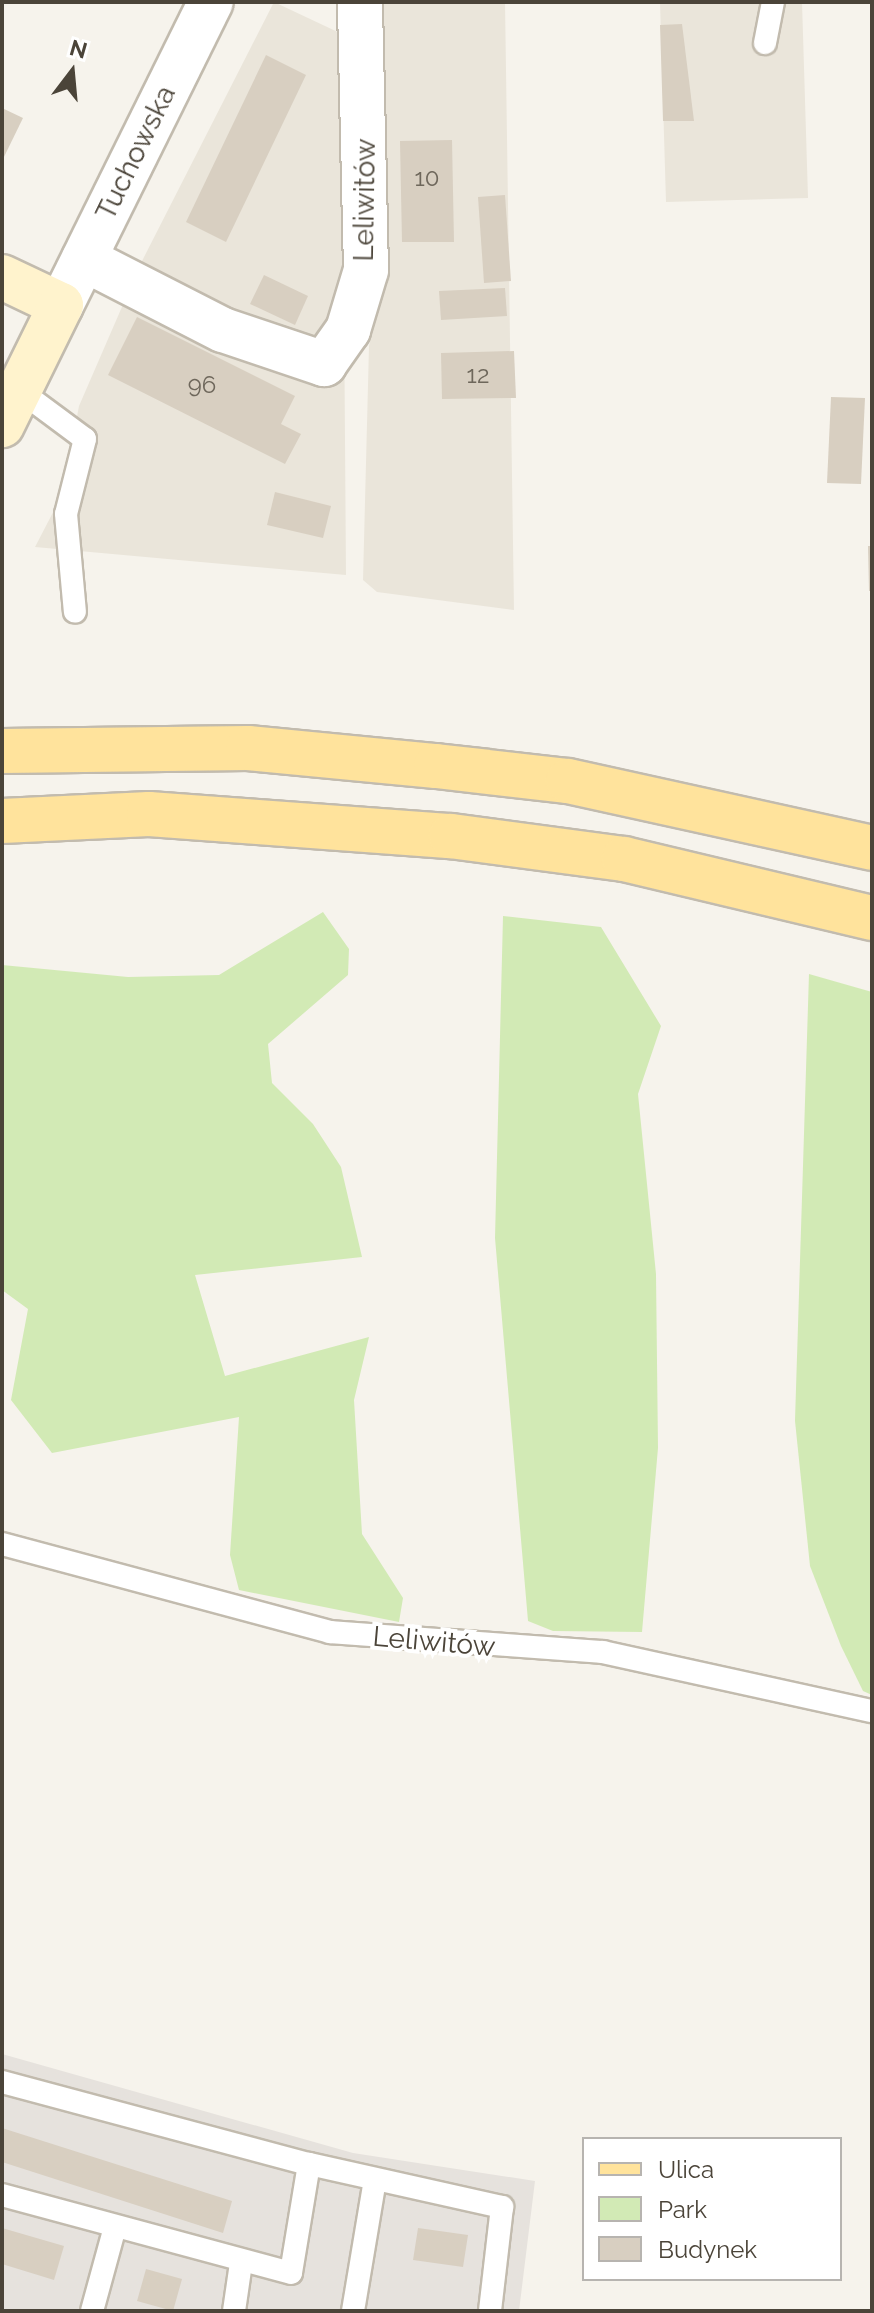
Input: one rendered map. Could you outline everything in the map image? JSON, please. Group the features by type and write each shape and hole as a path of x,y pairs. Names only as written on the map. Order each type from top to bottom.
{"main road":[{"path":"2,277 61,305"},
{"name":"Tuchowska","path":"10,408 61,305"},
{"path":"3,751 248,748 568,781 872,848"},
{"path":"2,821 149,814 451,836 624,859 872,918"}],"street":[{"name":"Tuchowska","path":"61,305 211,2"},
{"name":"Leliwitów","path":"84,259 223,330 324,364 348,330 366,270 360,2"}],"lane":[{"path":"765,43 773,2"},
{"path":"10,408 85,439 66,514 75,612"},
{"name":"Leliwitów","path":"2,1544 330,1632 603,1652 872,1711"},
{"path":"2,2082 309,2164 502,2207 490,2311"},
{"path":"2,2195 241,2263 291,2273 309,2164"},
{"path":"353,2311 375,2180"},
{"path":"92,2311 115,2227"},
{"path":"234,2311 241,2263"}],"shaded area":[{"path":"274,2 342,34 346,575 35,547 62,495 79,406 141,263"},
{"path":"381,2 505,2 514,610 377,592 363,580 369,346 388,263"},
{"path":"660,2 802,2 808,198 666,202"},
{"path":"2,2054 353,2153 535,2181 519,2311 2,2311"}],"green space":[{"path":"323,912 349,949 348,975 268,1044 272,1083 313,1124 341,1167 362,1257 195,1275 225,1376 369,1337 354,1400 362,1534 403,1598 399,1622 239,1590 230,1555 239,1417 52,1453 11,1400 28,1309 2,1290 2,965 128,977 219,975"},
{"path":"503,916 601,927 661,1026 638,1094 656,1274 658,1448 642,1632 553,1631 528,1621 495,1238"},
{"path":"809,974 872,992 872,1695 863,1691 841,1646 810,1566 795,1421"}],"building":[{"path":"682,24 694,121 663,121 660,25"},
{"path":"266,55 306,75 226,242 186,222"},
{"path":"2,108 23,118 2,161"},
{"path":"452,140 454,242 402,242 400,141"},
{"path":"505,195 511,281 484,283 478,197"},
{"path":"264,275 308,296 295,325 250,304"},
{"path":"505,288 507,316 441,320 439,291"},
{"path":"137,317 295,396 281,424 301,434 285,464 108,375"},
{"path":"514,351 516,398 442,399 441,353"},
{"path":"831,397 865,398 861,484 827,483"},
{"path":"275,492 331,506 323,538 267,525"},
{"path":"868,546 872,546 872,591 869,591"},
{"path":"2,2128 232,2201 223,2233 2,2162"},
{"path":"2,2228 64,2246 54,2280 2,2264"},
{"path":"418,2228 468,2235 463,2267 413,2260"},
{"path":"146,2269 182,2279 173,2311 137,2301"}]}
